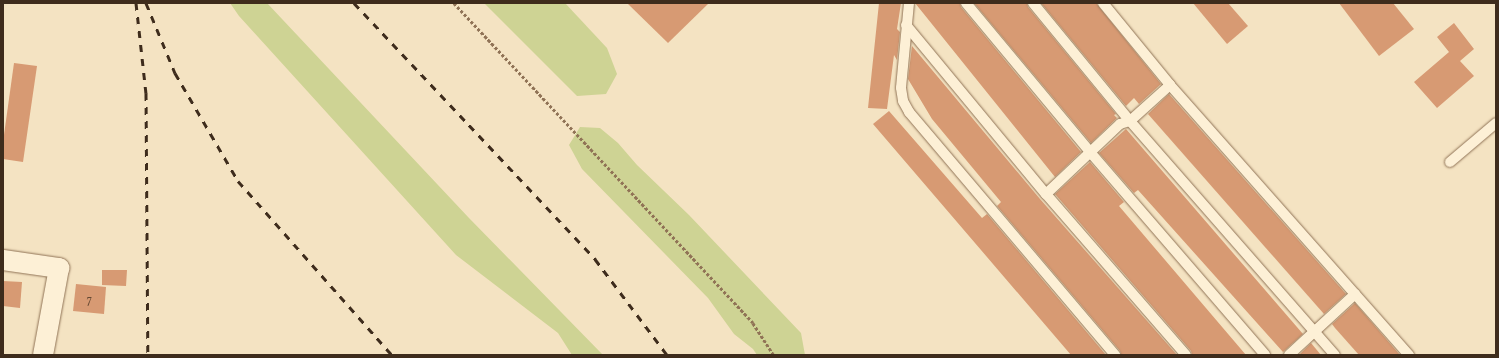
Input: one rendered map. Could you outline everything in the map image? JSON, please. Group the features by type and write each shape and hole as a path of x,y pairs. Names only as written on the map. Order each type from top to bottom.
{"street":[{"path":"3,260 58,268 43,355"}],"lane":[{"path":"908,3 901,88 903,101 908,112 1115,355"},
{"path":"966,3 1090,152 1265,355"},
{"path":"1033,3 1130,121 1335,355"},
{"path":"1102,3 1170,85 1409,355"},
{"path":"906,25 1046,194 1186,355"},
{"path":"1046,194 1120,124 1130,121 1170,85"},
{"path":"1450,162 1496,122"},
{"path":"1289,355 1355,294"}],"path":[{"path":"454,3 753,323 774,355"}],"green space":[{"path":"230,3 267,3 469,218 603,355 572,355 558,333 456,255 239,16"},
{"path":"484,3 565,3 607,48 617,74 606,94 577,96"},
{"path":"580,127 600,128 618,143 637,165 689,215 801,333 805,355 757,355 753,349 734,334 708,298 582,169 569,145"}],"building":[{"path":"627,3 709,3 668,43"},
{"path":"879,3 901,3 897,29 900,32 897,60 894,55 887,109 868,108"},
{"path":"915,3 960,3 961,7 1081,152 1055,177"},
{"path":"974,3 1027,3 1028,7 1116,114 1114,115 1117,118 1091,143"},
{"path":"1041,3 1096,3 1161,84 1139,104 1134,98 1126,106"},
{"path":"1193,3 1228,3 1248,26 1227,44"},
{"path":"1339,3 1393,3 1414,29 1379,56"},
{"path":"1454,23 1474,49 1460,61 1474,76 1437,108 1414,82 1449,52 1437,37"},
{"path":"912,46 1040,199 1177,355 1121,355 1120,351 997,206 1001,202 932,119 908,79"},
{"path":"14,63 37,66 23,162 3,159 3,142"},
{"path":"1169,94 1346,294 1324,314 1148,114"},
{"path":"889,111 982,218 987,214 1106,355 1071,355 873,124"},
{"path":"1126,129 1303,334 1283,352 1138,190 1134,193 1099,153"},
{"path":"1090,162 1124,202 1119,206 1246,355 1192,355 1191,351 1055,194"},
{"path":"102,270 127,270 126,286 102,285"},
{"path":"3,281 22,282 20,308 3,306"},
{"path":"76,284 106,287 104,314 73,311"},
{"path":"1355,303 1400,355 1359,355 1335,328 1332,324"},
{"path":"1311,343 1321,355 1299,355"}],"railway":[{"path":"136,3 146,93 148,355"},
{"path":"146,3 175,73 238,181 392,355"},
{"path":"354,3 595,259 667,355"}]}
